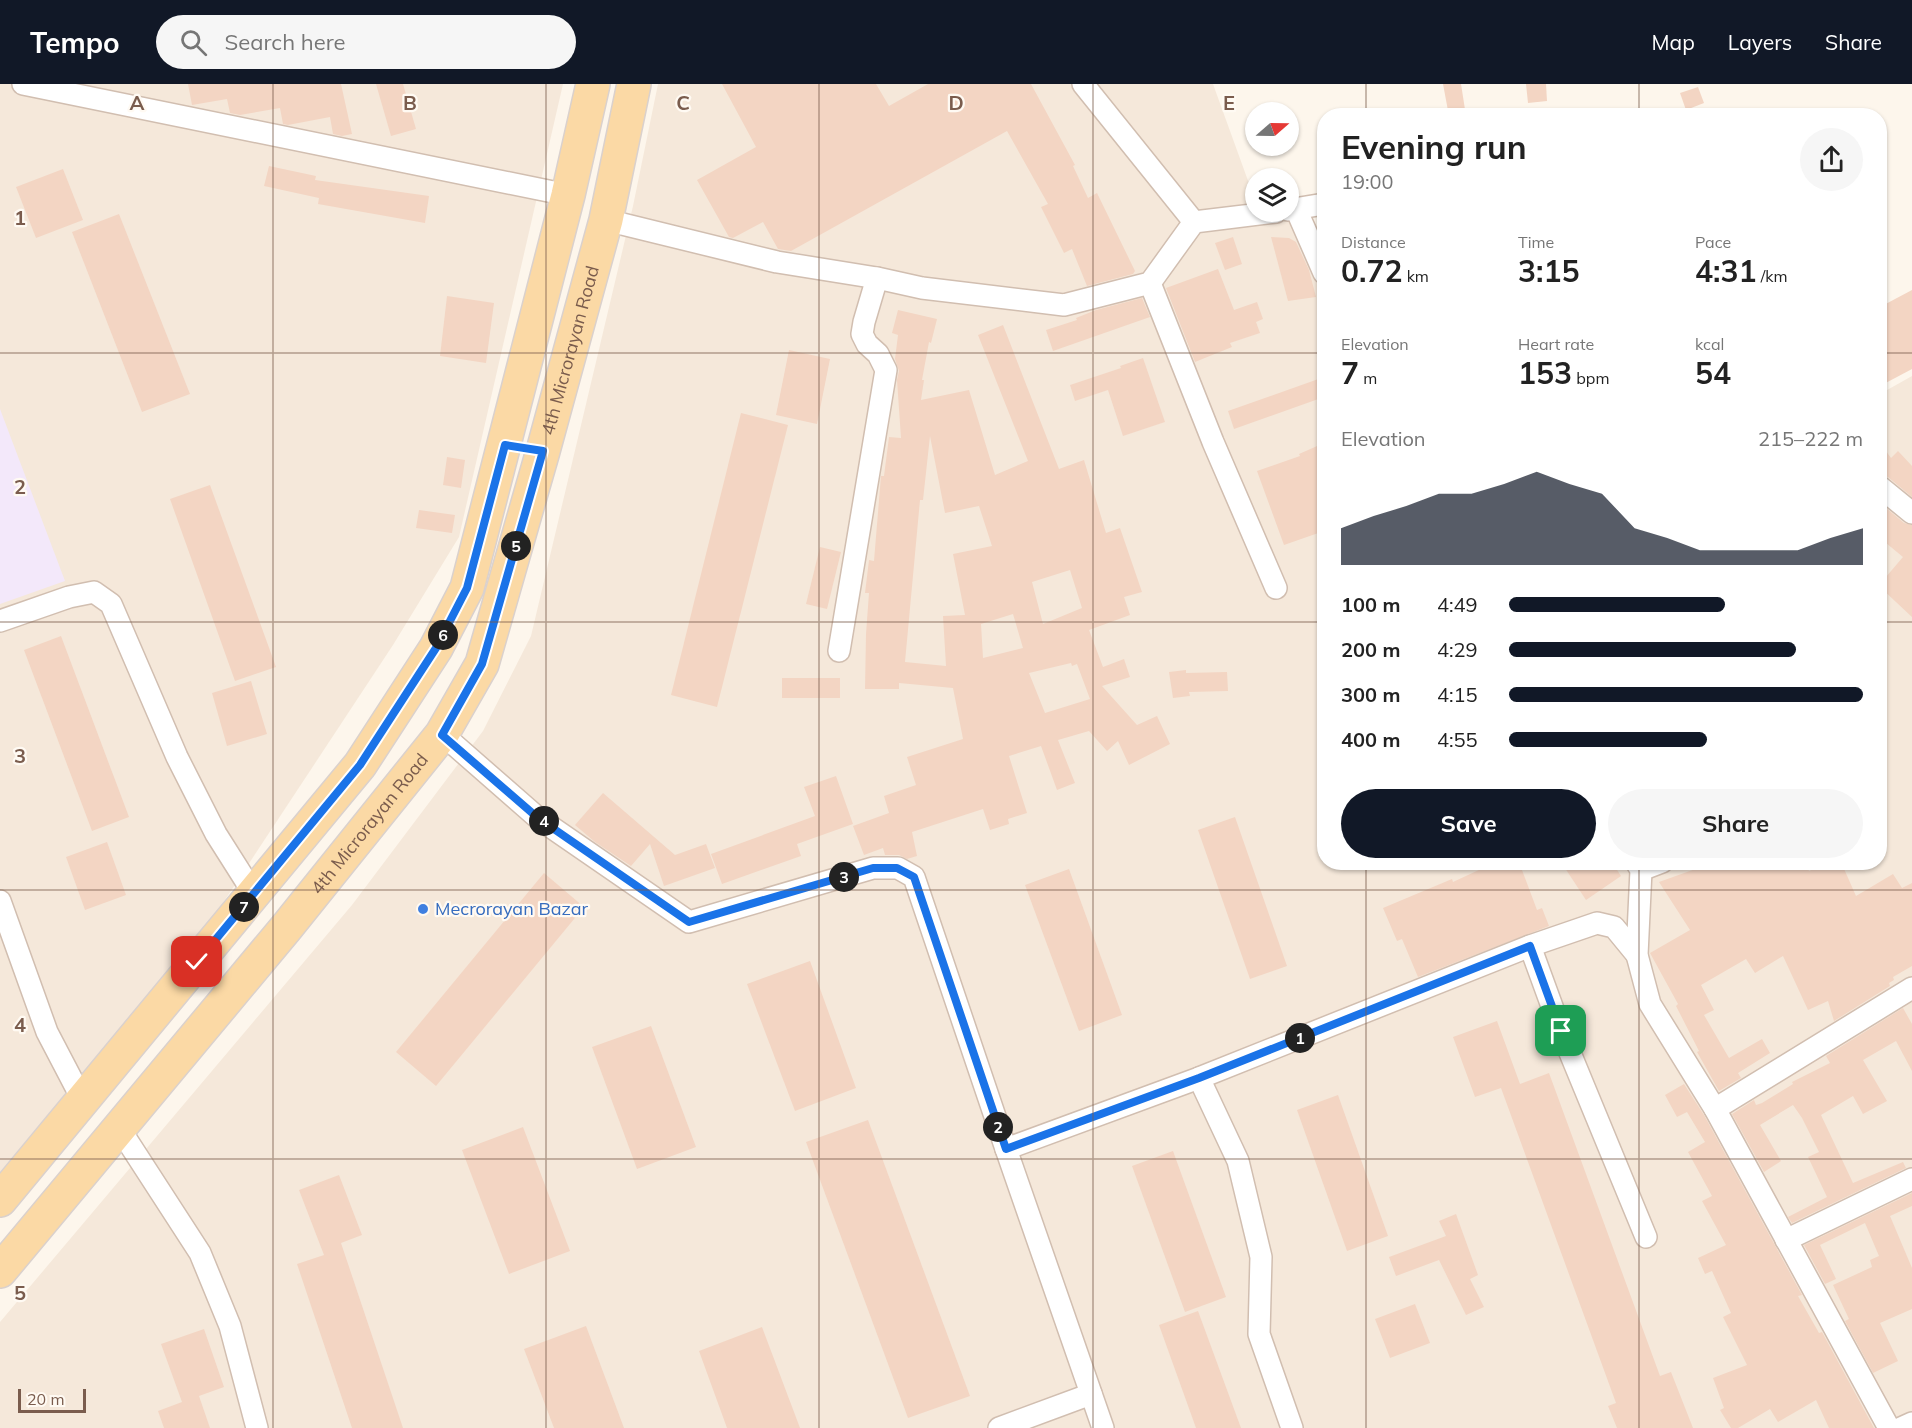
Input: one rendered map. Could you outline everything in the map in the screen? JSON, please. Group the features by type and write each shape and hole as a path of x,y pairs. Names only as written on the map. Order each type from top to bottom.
{"main road":[{"path":"0,1200 360,765 436,648 467,588 568,195 593,84"},
{"name":"4th Microrayan Road","path":"0,1271 272,946 442,735 482,664 606,220 634,84"},
{"path":"505,445 543,451"},
{"path":"72,1111 110,1140"}],"street":[{"path":"23,84 568,195"},
{"path":"1083,84 1194,222"},
{"path":"1299,208 1317,205"},
{"path":"606,220 777,262 877,278 922,288 1064,305 1150,283 1194,222 1245,215"},
{"path":"1294,222 1317,261"},
{"path":"839,651 886,370 878,354 867,344 862,334 877,278"},
{"path":"1150,283 1213,442 1276,588"},
{"path":"1887,493 1912,513"},
{"path":"0,621 69,597 94,592 111,604 177,757 216,834 254,894"},
{"path":"442,735 538,818 689,922 873,868 897,868 914,877 1104,1428"},
{"path":"1638,870 1637,955 1650,1004 1715,1110 1889,1428"},
{"path":"0,902 47,1032 72,1111"},
{"path":"1006,1149 1199,1078 1530,946 1597,923 1614,927 1637,955"},
{"path":"1530,946 1561,1031 1646,1237"},
{"path":"1715,1110 1912,988"},
{"path":"1199,1078 1238,1161 1261,1257 1260,1334 1292,1428"},
{"path":"110,1140 200,1253 230,1326 257,1428"},
{"path":"1786,1240 1912,1179"},
{"path":"999,1428 1091,1394"},
{"path":"1901,1428 1912,1423"}],"shaded area":[{"path":"0,84 563,84 459,537 393,645 217,912 0,1172"},
{"path":"658,84 1213,84 1245,172 1245,222 1300,223 1317,273 1317,870 1887,870 1887,390 1912,376 1912,1428 0,1428 0,1322 352,905 483,731 531,636 633,206"},
{"path":"0,409 65,581 0,604"}],"building":[{"path":"188,84 341,84 352,134 342,136 333,134 330,117 288,125 283,124 280,108 240,115 230,113 227,99 192,105"},
{"path":"376,84 403,84 416,129 391,136"},
{"path":"722,84 876,84 889,106 928,84 1031,84 1075,165 1073,166 1088,198 1097,193 1135,271 1133,274 1087,286 1072,249 1064,253 1041,207 1048,204 1007,131 791,251 778,249 763,222 733,238 729,237 697,180 756,147"},
{"path":"1443,84 1461,84 1465,108 1448,108"},
{"path":"1526,84 1546,84 1547,101 1528,103"},
{"path":"1698,87 1704,103 1685,108 1680,93"},
{"path":"269,166 316,176 315,180 429,196 425,223 318,204 319,198 264,186"},
{"path":"63,169 83,220 36,238 16,187"},
{"path":"119,214 190,394 142,412 72,232"},
{"path":"1233,237 1242,264 1225,270 1215,243"},
{"path":"1271,237 1289,238 1296,242 1309,270 1316,297 1288,301"},
{"path":"1218,269 1234,310 1257,302 1263,319 1256,322 1260,333 1230,343 1232,347 1195,362 1166,288"},
{"path":"1912,290 1912,369 1887,382 1887,303"},
{"path":"447,296 494,303 486,363 440,356"},
{"path":"1142,298 1150,317 1053,351 1046,330 1077,320 1076,318 1096,310"},
{"path":"898,310 937,319 931,343 929,342 921,400 969,390 995,475 1028,461 978,335 1003,325 1059,469 1084,460 1106,533 1120,528 1142,592 1124,597 1130,615 1089,630 1103,667 1124,659 1130,677 1102,686 1137,725 1157,716 1170,744 1129,765 1118,741 1107,751 1089,731 1058,740 1075,783 1057,790 1041,746 1009,756 1027,813 1008,819 1009,824 990,830 983,809 912,832 917,856 907,859 899,855 885,855 883,848 864,855 853,826 889,813 884,796 916,785 907,757 963,739 953,688 899,683 899,689 865,689 869,593 865,593 869,560 874,561 881,476 884,476 889,437 901,438 897,380 899,371 895,359 898,335 892,333","holes":["930,436 945,513 979,506 992,546 953,554 965,615 943,616 946,666 905,662 920,500 923,500","1070,570 1082,608 1043,624 1032,582","1013,614 1023,648 983,658 981,624","1071,663 1072,666 1077,664 1090,699 1045,713 1029,673"]},
{"path":"789,350 830,359 817,424 776,415"},
{"path":"1143,358 1165,422 1123,436 1108,390 1075,401 1070,385"},
{"path":"1317,379 1317,399 1234,429 1228,411"},
{"path":"741,413 788,425 717,707 671,695"},
{"path":"1317,446 1317,533 1284,545 1257,471 1300,456 1299,454"},
{"path":"1898,451 1912,466 1912,497 1888,477 1887,453 1891,458"},
{"path":"447,457 465,460 461,488 443,485"},
{"path":"210,485 276,667 235,681 170,499"},
{"path":"1887,509 1904,523 1912,525 1912,617 1887,594 1887,576 1903,557 1887,544"},
{"path":"419,510 455,515 452,533 416,528"},
{"path":"820,547 841,552 827,609 806,604"},
{"path":"61,636 129,817 92,831 24,650"},
{"path":"1186,670 1186,673 1227,672 1228,691 1189,692 1190,696 1173,698 1169,672"},
{"path":"782,678 840,678 840,698 782,698"},
{"path":"251,681 267,734 227,746 212,693"},
{"path":"836,776 853,824 797,844 801,856 722,884 711,854 815,816 804,787"},
{"path":"603,793 675,855 706,844 715,868 664,886 650,844 631,866 595,842 575,825"},
{"path":"1235,817 1287,966 1250,979 1198,830"},
{"path":"107,842 126,895 85,910 66,857"},
{"path":"1069,869 1122,1015 1079,1031 1025,885"},
{"path":"1479,870 1522,870 1537,910 1542,908 1549,926 1418,977 1402,939 1397,941 1383,908 1452,879 1453,882"},
{"path":"1566,870 1617,870 1621,876 1586,900"},
{"path":"1693,870 1845,870 1856,896 1893,874 1902,888 1912,883 1912,966 1893,977 1894,980 1889,983 1890,986 1834,1021 1828,1001 1808,1010 1783,956 1755,973 1746,959 1701,985 1714,1010 1704,1015 1729,1058 1762,1039 1770,1053 1738,1073 1741,1078 1719,1091 1697,1052 1699,1051 1676,1006 1678,1004 1650,953 1690,930 1659,882"},
{"path":"544,873 584,907 436,1086 396,1052"},
{"path":"810,961 856,1088 795,1111 747,984"},
{"path":"1903,1008 1912,1024 1912,1071 1896,1041 1863,1060 1887,1101 1863,1114 1853,1096 1821,1115 1853,1183 1903,1162 1906,1168 1792,1223 1788,1217 1827,1197 1808,1157 1819,1152 1802,1118 1793,1105 1760,1125 1781,1161 1764,1172 1732,1114 1754,1100 1756,1105 1762,1103 1793,1084 1792,1082 1830,1063 1826,1056"},
{"path":"1497,1021 1520,1084 1549,1073 1660,1376 1671,1372 1693,1428 1617,1428 1608,1406 1616,1403 1501,1088 1475,1097 1453,1037"},
{"path":"651,1026 696,1147 637,1169 592,1047"},
{"path":"1684,1084 1704,1115 1802,1295 1798,1296 1819,1333 1822,1332 1874,1428 1829,1428 1816,1400 1778,1422 1770,1409 1738,1428 1731,1428 1720,1410 1724,1408 1713,1378 1747,1365 1723,1317 1731,1313 1712,1271 1705,1274 1698,1258 1726,1245 1702,1201 1712,1196 1688,1152 1705,1142 1687,1112 1677,1117 1665,1095"},
{"path":"1338,1095 1388,1236 1347,1251 1297,1110"},
{"path":"868,1120 970,1396 908,1418 806,1142"},
{"path":"523,1127 570,1251 509,1274 462,1150"},
{"path":"1173,1151 1226,1297 1185,1312 1132,1166"},
{"path":"339,1175 362,1235 341,1243 403,1428 352,1428 297,1264 324,1255 299,1190"},
{"path":"1912,1193 1912,1206 1890,1216 1912,1268 1912,1309 1880,1323 1898,1361 1873,1373 1845,1321 1849,1319 1833,1285 1872,1267 1870,1260 1879,1256 1865,1223 1820,1245 1836,1279 1825,1284 1804,1245"},
{"path":"1456,1214 1478,1275 1470,1279 1484,1307 1466,1315 1439,1260 1396,1276 1389,1257 1446,1236 1439,1221"},
{"path":"1415,1304 1430,1343 1390,1358 1375,1319"},
{"path":"1198,1311 1241,1428 1196,1428 1159,1325"},
{"path":"586,1326 624,1428 554,1428 524,1349"},
{"path":"762,1327 800,1428 727,1428 699,1351"},
{"path":"204,1329 224,1387 199,1396 210,1428 164,1428 158,1411 182,1402 161,1344"}],"place":[{"name":"Mecrorayan Bazar","path":"423,909"}],"route":[{"path":"197,962 360,765 436,648 467,588 505,445 543,451 482,664 442,735 538,818 689,922 873,868 897,868 914,877 1006,1149 1199,1078 1530,946 1561,1031"}]}
